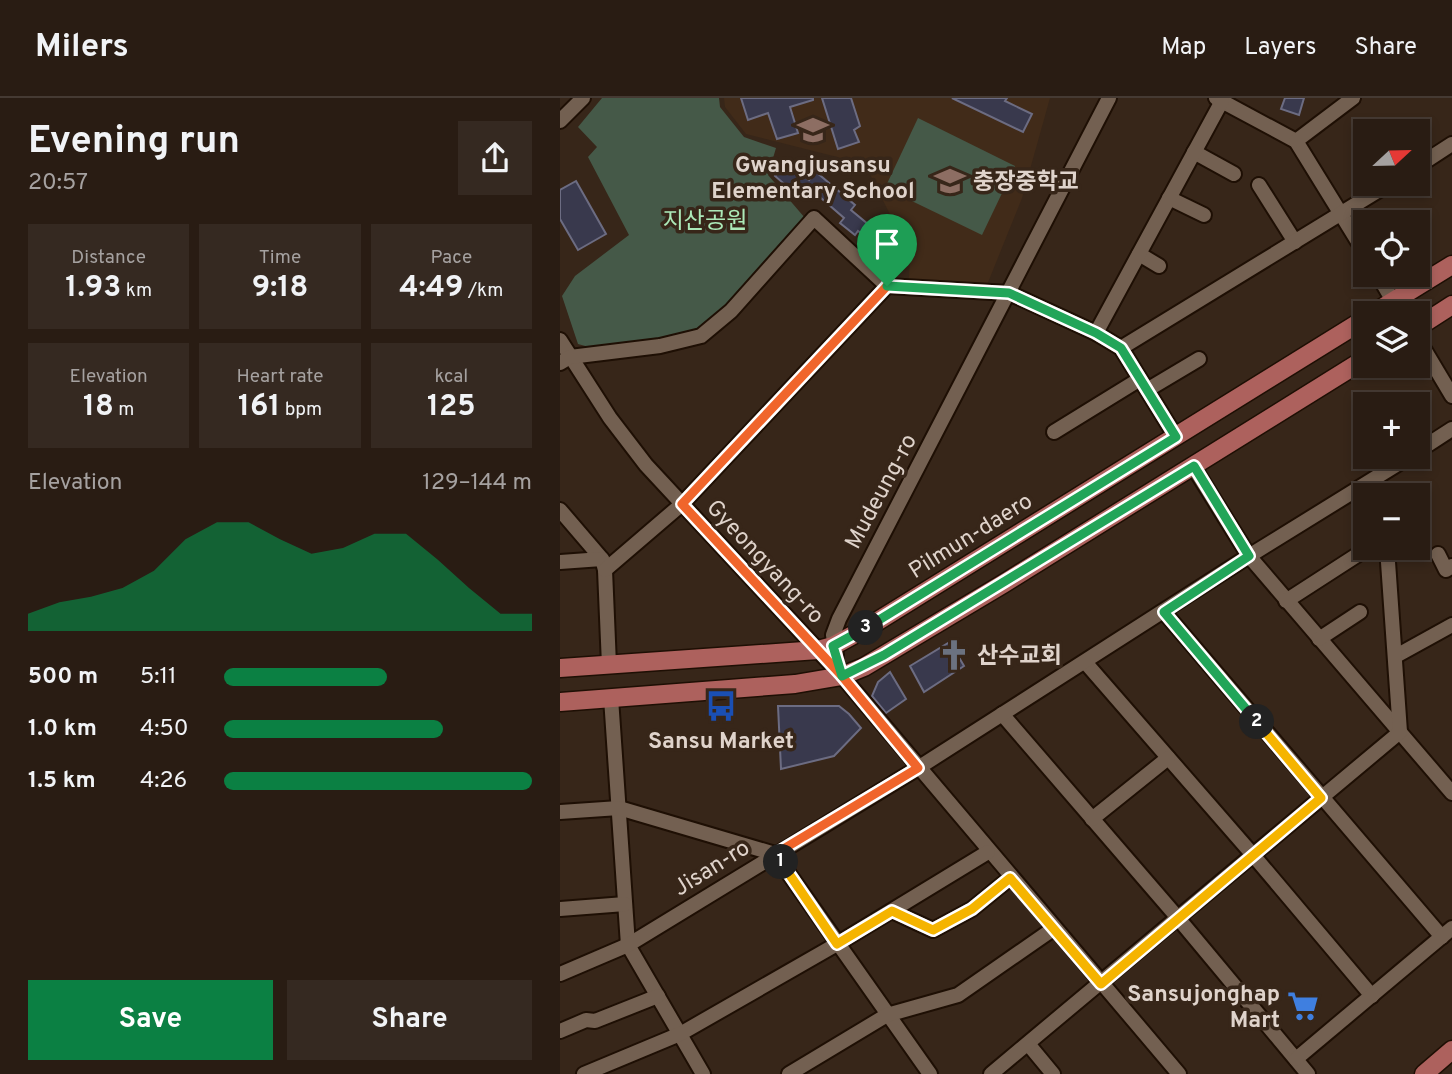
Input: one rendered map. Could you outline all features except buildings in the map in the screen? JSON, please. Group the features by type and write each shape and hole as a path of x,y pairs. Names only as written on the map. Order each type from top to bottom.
{"main road":[{"path":"1393,301 1452,265"},
{"path":"1430,319 1452,305"},
{"name":"Pilmun-daero","path":"560,668 825,648 873,624 1353,326"},
{"path":"560,702 795,684 842,676 884,655 1353,367"},
{"path":"1424,1074 1452,1050"}],"street":[{"path":"560,121 583,98"},
{"name":"Mudeung-ro","path":"825,648 1110,98"},
{"path":"1296,141 1353,98"},
{"path":"1096,333 1194,152 1219,99 1296,141 1353,233"},
{"path":"1430,158 1452,144"},
{"path":"1194,152 1234,174"},
{"path":"1259,185 1295,242"},
{"path":"1121,348 1371,196"},
{"path":"1169,198 1204,215"},
{"path":"565,360 660,346 701,336 731,312 814,218 887,286 1009,293 1096,333 1121,348 1176,437"},
{"path":"1139,254 1159,266"},
{"path":"560,562 604,565 682,504 887,286"},
{"path":"1385,287 1393,301"},
{"name":"Gyeongyang-ro","path":"560,340 565,360 622,435 682,504 825,648 842,676"},
{"path":"1054,432 1144,384 1199,359"},
{"path":"1430,359 1452,396"},
{"path":"1430,444 1452,429"},
{"path":"1194,466 1249,556 1452,793"},
{"name":"Jisan-ro","path":"1375,483 1393,469"},
{"name":"Jisan-ro","path":"560,974 628,945 918,768 1249,556 1353,498"},
{"path":"560,510 604,565 609,665"},
{"path":"1438,554 1446,570 1452,566"},
{"path":"1286,601 1353,558"},
{"path":"1388,560 1401,733"},
{"path":"1164,612 1321,798 1447,933 1296,1059"},
{"path":"1319,639 1360,612"},
{"path":"1396,656 1452,625"},
{"path":"1085,663 1253,855 1371,996"},
{"path":"842,676 1053,929 1179,1074"},
{"path":"611,698 628,945 702,1074"},
{"path":"1002,714 1308,1074"},
{"path":"991,1074 1401,733"},
{"path":"1092,819 1168,758"},
{"path":"560,812 619,808 775,854 930,1074"},
{"path":"584,1074 680,1034 837,944 988,852"},
{"path":"892,911 933,930 972,909 1010,878"},
{"path":"560,909 625,904"},
{"path":"789,1074 887,1015 958,995 1053,929"},
{"path":"560,1031 586,1020 595,1021 658,996"},
{"path":"1029,1045 1053,1074"}],"shaded area":[{"name":"충장중학교","path":"724,98 1050,98 1022,198 987,285 909,279 910,255 865,164 746,134 725,107"}],"green space":[{"name":"지산공원","path":"602,98 719,98 720,107 744,137 776,148 768,175 805,218 728,306 692,334 676,340 589,347 578,344 562,296 575,276 629,235 588,157 597,147 578,127"},
{"path":"918,118 1015,166 982,235 885,188"}],"place":[{"name":"Gwangjusansu Elementary School","path":"813,130"},
{"name":"충장중학교","path":"950,181"},
{"name":"산수교회","path":"954,655"},
{"name":"Sansu Market","path":"721,706"},
{"name":"Sansujonghap Mart","path":"1303,1006"}],"route":[{"path":"887,286 682,504 842,676 918,768 775,854 837,944 892,911 933,930 972,909 1010,878 1101,984 1321,798 1164,612 1249,556 1194,466 864,667 842,676 833,646 1176,437 1121,348 1096,333 1009,293 887,286"}]}
